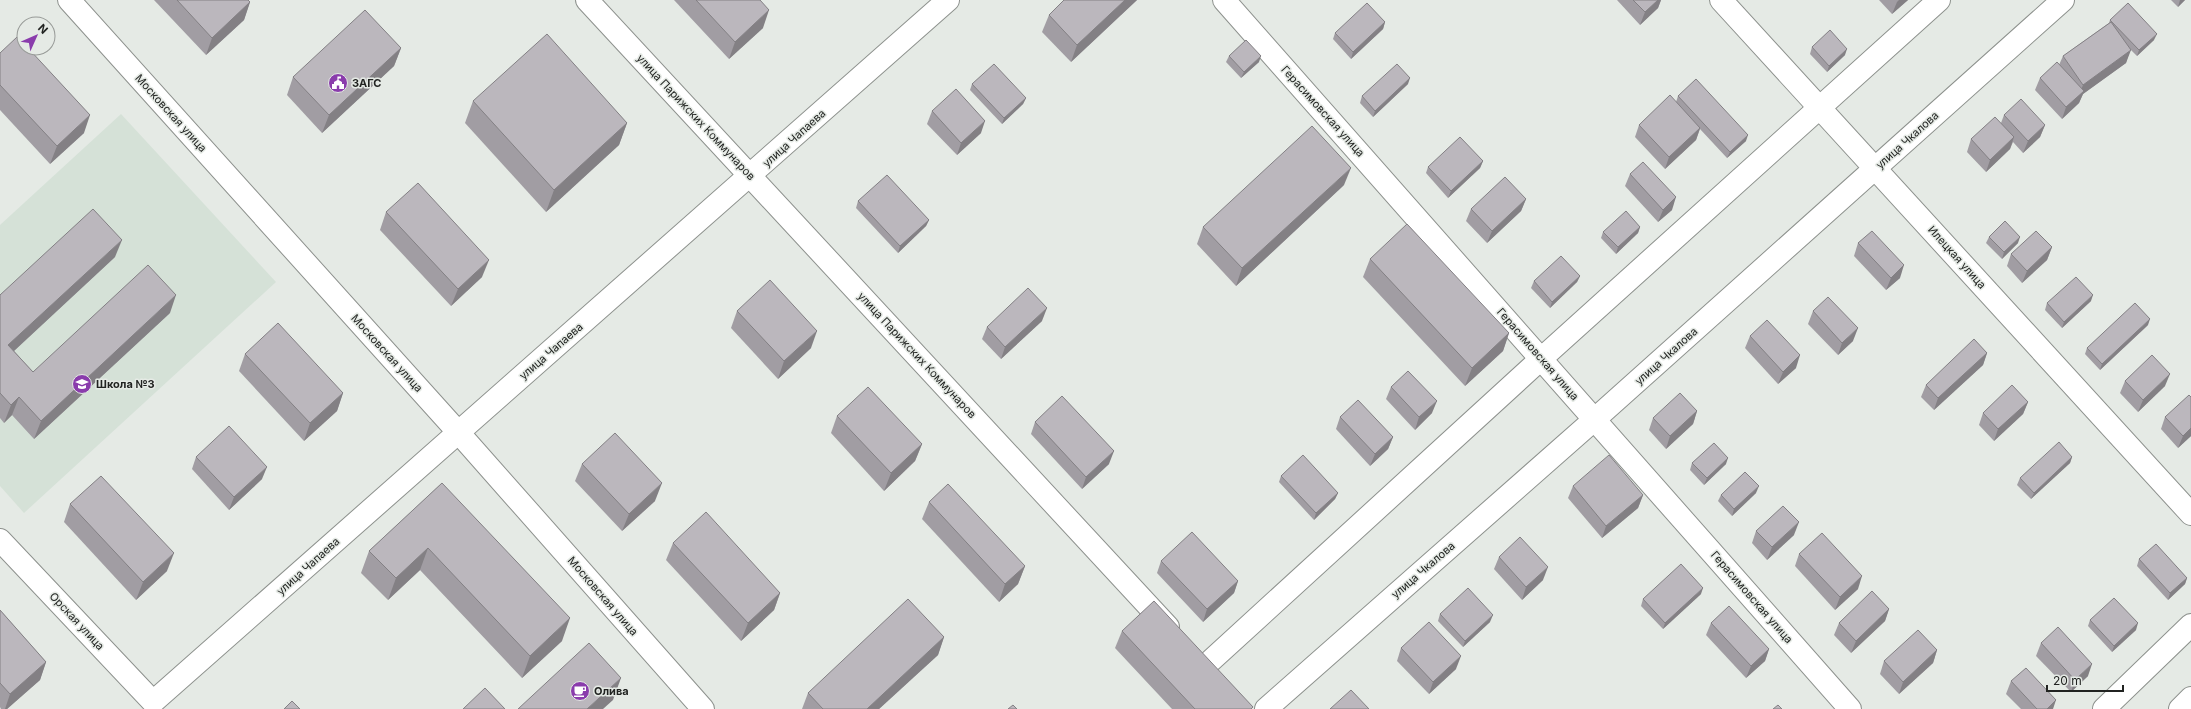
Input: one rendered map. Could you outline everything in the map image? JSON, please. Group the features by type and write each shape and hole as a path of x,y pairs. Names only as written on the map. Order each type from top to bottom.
{"street":[{"name":"Московская улица","path":"69,0 458,432 703,709"},
{"name":"улица Парижских Коммунаров","path":"587,0 1220,682"},
{"name":"улица Чапаева","path":"153,702 458,432 751,176 948,0"},
{"name":"Герасимовская улица","path":"1224,0 1595,418 1850,709"},
{"name":"Илецкая улица","path":"1721,0 2191,514"},
{"path":"1205,666 1542,358 1939,0"},
{"name":"улица Чкалова","path":"1266,709 1595,418 2063,0"},
{"name":"Орская улица","path":"0,540 153,702"},
{"path":"2104,709 2191,625"},
{"path":"2180,709 2191,698"}],"shaded area":[{"name":"Школа №3","path":"121,114 276,282 24,513 0,486 0,225"}],"building":[{"path":"177,0 248,0 250,2 212,38"},
{"path":"696,0 760,0 769,10 735,42"},
{"path":"1064,0 1125,0 1077,45 1049,15"},
{"path":"1633,0 1658,0 1645,12"},
{"path":"1367,3 1385,22 1353,52 1335,33"},
{"path":"2128,3 2157,34 2139,50 2110,20"},
{"path":"365,10 401,48 329,115 293,77"},
{"path":"2111,22 2131,50 2083,85 2063,56"},
{"path":"1830,30 1847,49 1829,66 1812,47"},
{"path":"547,34 627,123 554,190 473,101"},
{"path":"16,38 16,56 35,56 90,115 57,146 0,85 0,53"},
{"path":"1246,40 1261,56 1244,72 1229,56"},
{"path":"2057,62 2084,91 2066,107 2040,78"},
{"path":"994,64 1026,98 1004,118 972,84"},
{"path":"1397,64 1410,78 1375,111 1362,96"},
{"path":"1696,79 1748,135 1730,152 1678,96"},
{"path":"956,89 985,121 961,143 932,111"},
{"path":"1670,95 1700,128 1669,157 1639,125"},
{"path":"2021,99 2045,125 2028,141 2004,115"},
{"path":"1995,117 2014,137 1990,160 1971,139"},
{"path":"1312,126 1351,168 1242,268 1203,227"},
{"path":"1460,137 1483,161 1451,191 1428,167"},
{"path":"1643,162 1676,197 1663,210 1630,174"},
{"path":"887,175 929,220 900,246 858,201"},
{"path":"1505,177 1526,199 1492,231 1471,209"},
{"path":"418,183 489,260 458,289 386,212"},
{"path":"93,209 122,240 8,345 33,372 148,265 176,295 41,421 19,397 11,405 0,393 0,295"},
{"path":"1626,211 1640,227 1618,247 1603,232"},
{"path":"2005,221 2020,237 2004,252 1989,237"},
{"path":"1407,224 1509,333 1472,368 1370,259"},
{"path":"1872,231 1904,265 1891,278 1858,243"},
{"path":"2036,231 2052,247 2027,271 2011,254"},
{"path":"1561,256 1580,276 1552,302 1534,281"},
{"path":"2076,277 2093,295 2064,322 2047,303"},
{"path":"770,280 817,331 784,361 737,311"},
{"path":"1028,288 1047,308 1005,347 987,327"},
{"path":"1828,297 1858,328 1842,343 1813,311"},
{"path":"2135,303 2150,319 2102,364 2087,348"},
{"path":"1767,320 1800,355 1783,372 1750,336"},
{"path":"278,323 343,393 310,423 245,354"},
{"path":"1974,339 1987,353 1938,398 1926,385"},
{"path":"2152,355 2170,374 2143,400 2125,381"},
{"path":"1408,371 1437,401 1419,417 1391,387"},
{"path":"2012,385 2028,402 1998,429 1983,413"},
{"path":"868,387 922,444 891,473 837,416"},
{"path":"1680,393 1697,411 1670,436 1653,418"},
{"path":"2189,395 2191,397 2191,428 2183,436 2165,417"},
{"path":"1062,396 1114,451 1086,477 1035,422"},
{"path":"1358,400 1393,437 1375,454 1340,417"},
{"path":"229,426 267,467 234,497 196,457"},
{"path":"615,433 662,483 629,514 582,464"},
{"path":"2059,442 2072,457 2034,493 2020,478"},
{"path":"1714,443 1728,458 1707,478 1692,463"},
{"path":"1303,455 1338,493 1316,513 1281,476"},
{"path":"1609,455 1643,495 1606,526 1573,486"},
{"path":"1745,472 1759,486 1734,509 1721,495"},
{"path":"101,476 174,553 143,582 70,504"},
{"path":"442,483 570,618 530,656 428,548 396,578 369,551"},
{"path":"948,484 1025,566 1005,584 929,502"},
{"path":"1783,506 1799,522 1772,547 1756,531"},
{"path":"706,512 780,593 748,623 673,543"},
{"path":"1192,532 1238,581 1207,609 1161,561"},
{"path":"1822,533 1862,576 1840,597 1799,554"},
{"path":"1520,537 1548,567 1526,587 1499,557"},
{"path":"2156,544 2187,578 2170,593 2139,559"},
{"path":"1681,564 1703,588 1665,623 1643,599"},
{"path":"1468,588 1493,615 1465,641 1440,614"},
{"path":"1872,591 1889,609 1856,641 1839,623"},
{"path":"2114,598 2138,623 2114,646 2090,620"},
{"path":"908,599 944,637 867,709 823,709 808,693"},
{"path":"1154,601 1253,707 1251,709 1195,709 1122,631"},
{"path":"1729,606 1769,649 1751,666 1711,623"},
{"path":"0,610 46,662 10,694 0,683"},
{"path":"1429,622 1461,656 1433,682 1401,648"},
{"path":"2058,627 2092,664 2075,680 2041,643"},
{"path":"1918,630 1937,650 1903,682 1884,661"},
{"path":"589,643 621,678 587,709 518,709"},
{"path":"2026,668 2056,700 2047,709 2037,709 2011,681"},
{"path":"485,688 505,709 463,709"},
{"path":"1351,690 1369,709 1330,709"},
{"path":"292,701 300,709 284,709"},
{"path":"1013,705 1017,709 1008,709"},
{"path":"1778,705 1782,709 1773,709"}],"place":[{"name":"ЗАГС","path":"338,83"},
{"name":"Школа №3","path":"82,384"},
{"name":"Олива","path":"580,691"}]}
